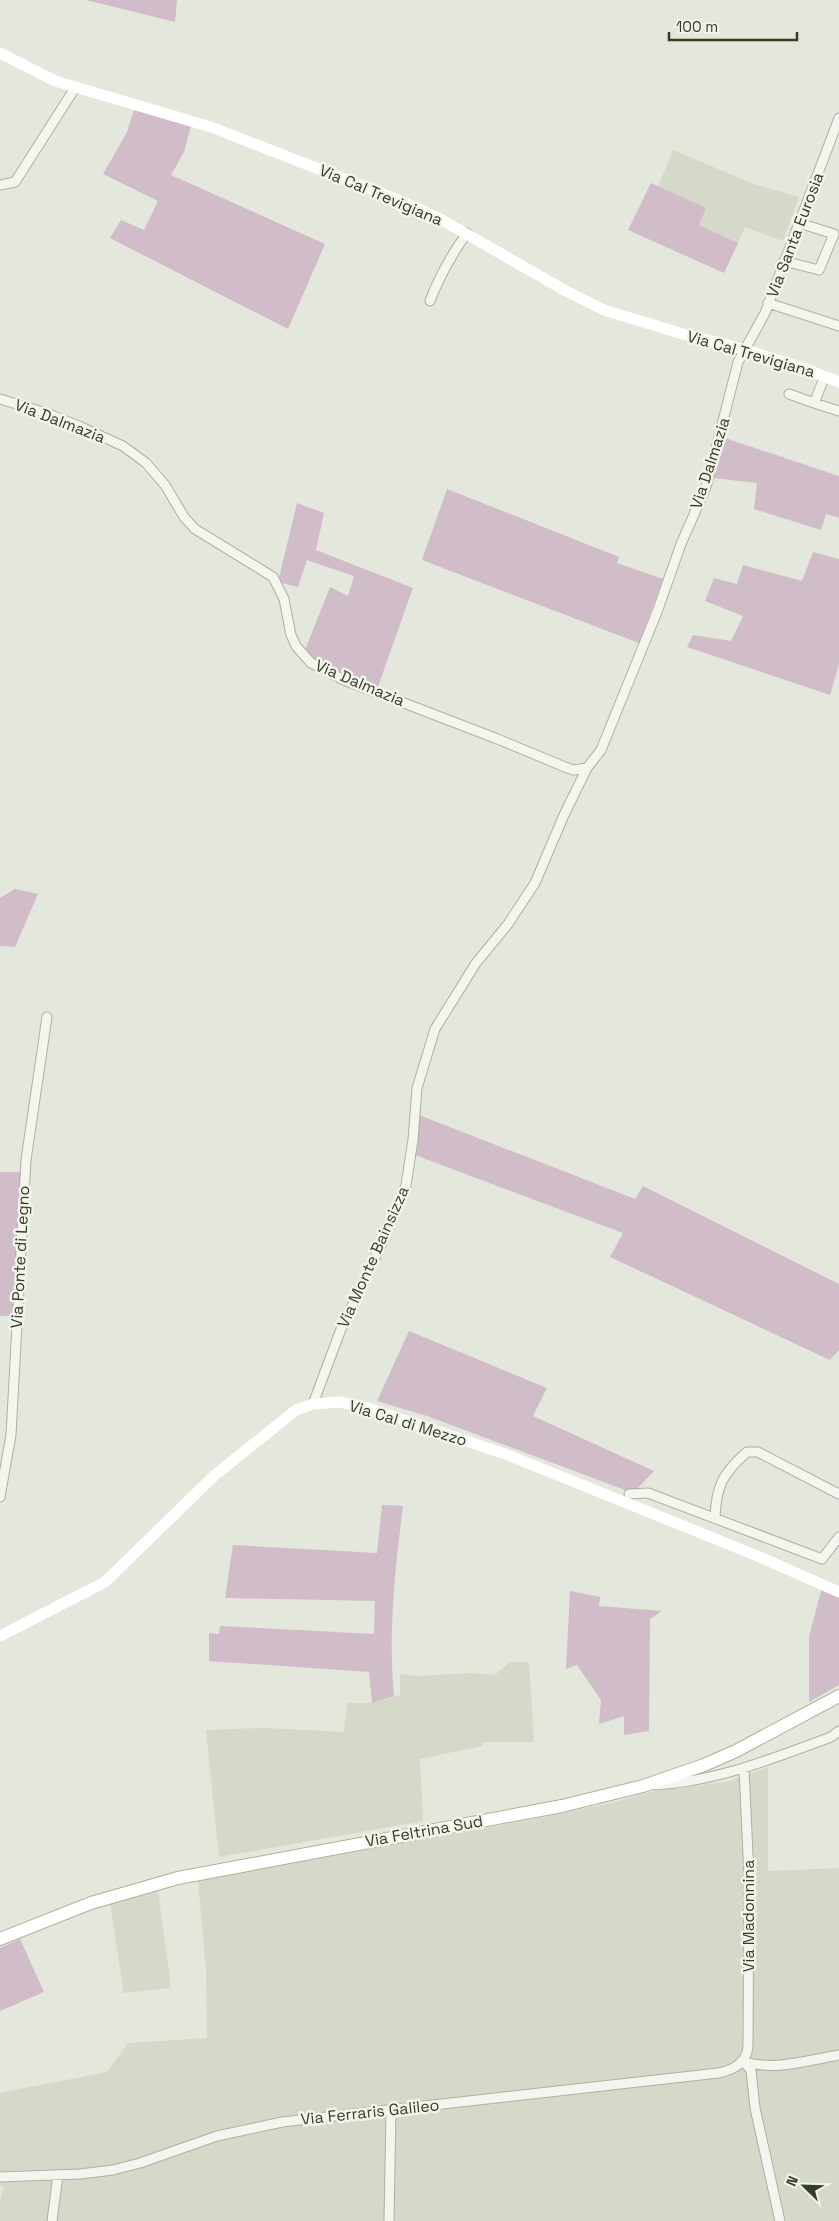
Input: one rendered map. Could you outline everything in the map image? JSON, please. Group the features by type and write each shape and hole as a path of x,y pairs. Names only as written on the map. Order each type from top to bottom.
{"main road":[{"name":"Via Feltrina Sud","path":"0,1939 91,1903 178,1878 568,1805 643,1786 736,1751 839,1696"}],"street":[{"name":"Via Cal Trevigiana","path":"0,53 43,76 75,88 211,127 406,202 467,234 566,291 604,310 683,334 746,350 839,382"},
{"path":"0,185 15,182 75,88"},
{"name":"Via Santa Eurosia","path":"746,350 768,303 839,118"},
{"path":"784,261 819,270 834,234 799,224"},
{"path":"430,301 451,257 467,234"},
{"path":"768,303 839,326"},
{"name":"Via Dalmazia","path":"440,1020 476,963 508,924 535,883 564,815 588,768 601,750 657,612 681,544 706,487 738,362 746,350"},
{"path":"814,402 825,376"},
{"path":"790,394 839,411"},
{"name":"Via Dalmazia","path":"0,399 46,413 79,426 136,454 165,485 184,518 195,529 273,577 284,599 296,646 311,662 344,680 565,767 573,770 588,768"},
{"name":"Via Ponte di Legno","path":"0,1497 11,1435 26,1160 47,1017"},
{"name":"Via Monte Bainsizza","path":"313,1404 341,1329 383,1241 406,1185 413,1140 417,1088 435,1029 440,1020"},
{"name":"Via Cal di Mezzo","path":"0,1636 105,1582 214,1475 296,1410 313,1404 339,1402 365,1407 508,1455 755,1555 839,1592"},
{"path":"715,1518 715,1504 721,1482 732,1464 747,1452 758,1452 839,1494"},
{"path":"629,1494 648,1493 822,1559 835,1550 839,1537"},
{"path":"643,1786 686,1782 744,1769 831,1737 839,1731"},
{"name":"Via Madonnina","path":"743,2061 748,2052 749,1876 744,1769"},
{"path":"743,2061 769,2066 839,2055"},
{"path":"743,2061 751,2070 755,2108 780,2221"},
{"name":"Via Ferraris Galileo","path":"0,2176 101,2172 125,2168 217,2136 268,2125 718,2073 732,2069 743,2061"},
{"path":"389,2221 391,2110"},
{"path":"52,2221 58,2175"}],"shaded area":[{"path":"86,0 177,0 175,22"},
{"path":"134,110 191,126 184,152 171,175 325,244 288,329 110,238 121,220 144,230 158,201 103,174 127,132"},
{"path":"673,150 754,184 799,197 783,241 745,227 738,243 699,225 705,208 658,187"},
{"path":"651,183 706,208 699,225 738,243 724,273 628,230"},
{"path":"722,437 839,476 839,518 826,514 821,530 754,509 757,483 713,478"},
{"path":"447,489 619,557 617,563 663,579 639,643 422,560"},
{"path":"297,503 324,513 316,550 413,588 376,692 303,655 330,587 348,596 354,576 307,560 298,587 278,582"},
{"path":"813,552 839,559 839,664 830,695 687,647 693,635 731,641 743,616 705,601 714,578 737,584 743,565 802,581"},
{"path":"15,889 38,894 15,947 0,946 0,898"},
{"path":"419,1115 635,1199 643,1186 839,1284 839,1350 830,1360 610,1257 623,1233 415,1155"},
{"path":"0,1172 26,1172 19,1316 0,1316"},
{"path":"409,1331 547,1388 533,1416 654,1471 633,1493 427,1416 377,1401"},
{"path":"382,1505 403,1506 392,1625 394,1696 372,1703 369,1672 209,1661 209,1633 219,1634 220,1626 374,1634 375,1601 225,1598 233,1545 377,1553"},
{"path":"822,1587 839,1595 839,1685 809,1702 809,1637"},
{"path":"570,1591 600,1597 599,1606 662,1611 650,1619 649,1731 624,1735 624,1716 599,1724 601,1700 577,1665 566,1669"},
{"path":"510,1662 529,1662 534,1742 483,1742 482,1746 420,1759 423,1821 219,1857 206,1730 267,1728 344,1732 347,1703 372,1703 400,1695 400,1674 416,1676 470,1673 495,1675"},
{"path":"768,1767 768,1871 839,1868 839,2221 0,2221 0,2201 4,2187 0,2186 0,2093 107,2072 128,2043 207,2038 206,1972 198,1880 529,1820 607,1804 662,1789 676,1789 730,1781"},
{"path":"158,1890 171,1988 124,1993 110,1904"},
{"path":"20,1939 44,1992 0,2011 0,1948"}]}
